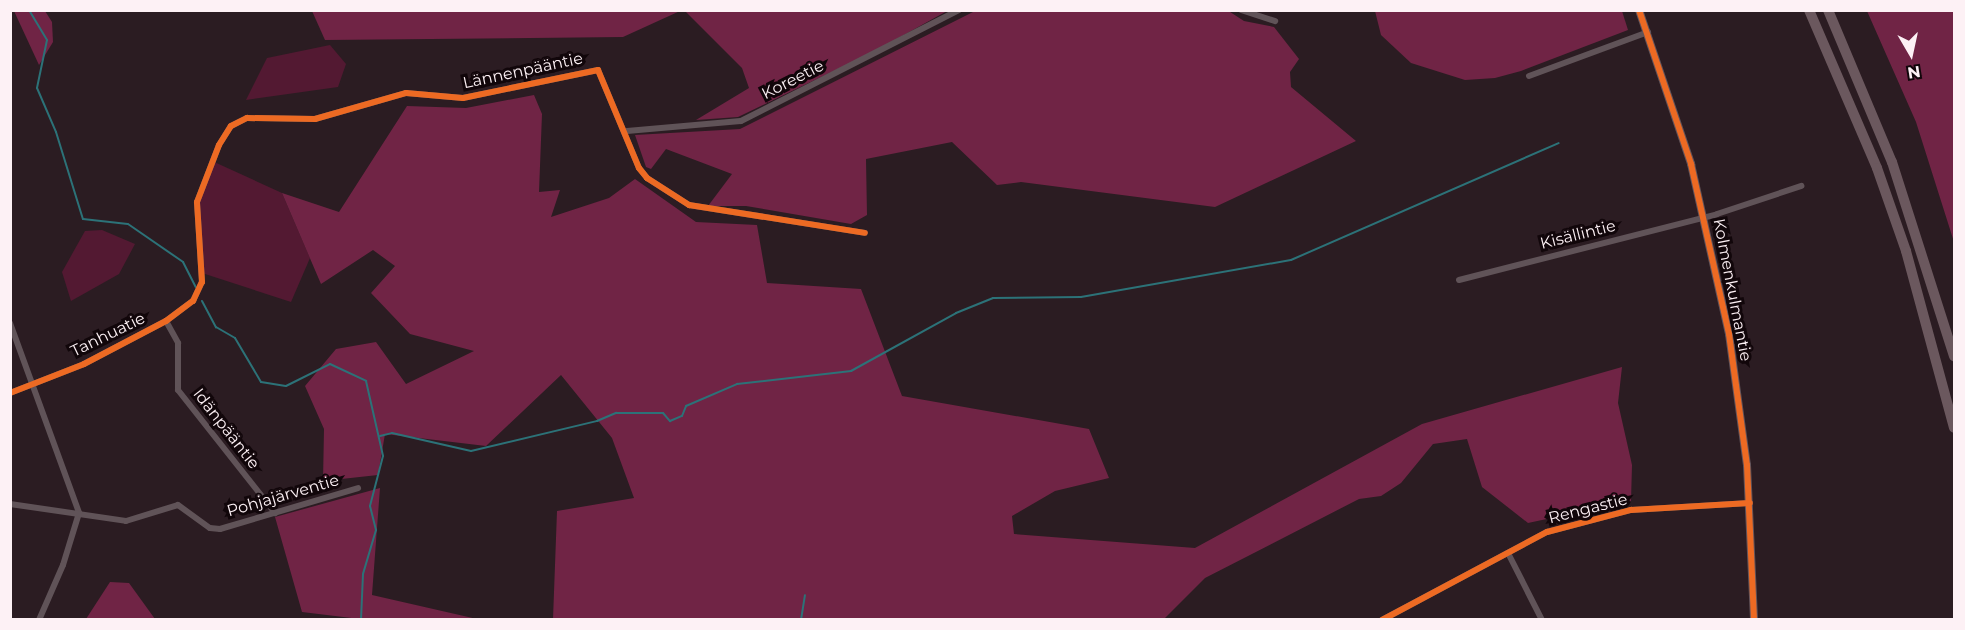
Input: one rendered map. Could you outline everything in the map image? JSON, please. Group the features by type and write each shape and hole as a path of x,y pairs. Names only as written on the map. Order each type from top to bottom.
{"highway":[{"path":"1809,10 1873,158 1906,251 1954,428"},
{"path":"1828,10 1892,162 1923,247 1954,356"}],"street":[{"name":"Koreetie","path":"627,131 741,121 959,10"},
{"path":"1241,10 1275,21"},
{"name":"Kolmenkulmantie","path":"1639,10 1679,123 1704,217 1729,334 1750,503 1754,620"},
{"path":"1529,76 1648,32"},
{"name":"Lännenpääntie","path":"202,282 196,202 219,145 231,126 247,118 315,120 406,93 463,98 598,70 627,131"},
{"path":"627,131 639,168 647,178 699,210 741,211 768,220 865,232"},
{"name":"Kisällintie","path":"1459,280 1704,217 1801,186"},
{"name":"Tanhuatie","path":"10,393 84,364 166,321 193,301 202,282"},
{"name":"Idänpääntie","path":"166,321 178,343 178,390 275,513"},
{"path":"10,323 79,513 63,565 39,620"},
{"name":"Pohjajärventie","path":"10,504 135,520 178,505 210,528 220,529 358,488"},
{"name":"Rengastie","path":"1382,620 1547,532 1608,514 1750,503"},
{"path":"1508,553 1542,620"}],"shaded area":[{"path":"1227,10 1244,21 1274,27 1299,59 1290,72 1291,87 1356,141 1215,207 1021,182 997,185 952,142 866,159 867,215 851,224 746,206 708,206 732,174 666,149 651,169 646,167 635,135 740,129 975,11"},
{"path":"14,11 45,11 52,22 53,42 39,65"},
{"path":"312,11 680,11 623,37 325,40"},
{"path":"685,11 947,11 875,51 738,117 696,120 749,88 742,68"},
{"path":"1375,11 1622,11 1628,30 1521,71 1495,78 1465,80 1411,63 1381,35"},
{"path":"1867,11 1954,11 1954,242 1916,122"},
{"path":"330,45 346,64 338,87 246,100 267,58"},
{"path":"534,95 542,114 539,192 560,190 551,217 609,198 635,179 696,222 757,225 767,283 861,289 902,396 1089,429 1109,478 1055,491 1012,516 1014,534 1195,548 1422,424 1622,367 1618,403 1632,465 1631,501 1528,523 1482,487 1467,439 1433,444 1401,483 1381,496 1359,499 1205,578 1164,619 553,619 557,511 634,498 612,438 561,375 486,446 385,434 378,475 323,481 324,429 305,386 336,349 376,342 406,384 474,351 410,334 371,293 395,266 373,250 321,284 282,193 339,212 407,106 466,108"},
{"path":"212,161 282,193 310,258 291,302 202,273 197,202"},
{"path":"102,230 135,244 119,274 71,301 62,272 85,231"},
{"path":"380,488 372,595 477,619 368,620 302,612 275,517"},
{"path":"110,582 129,583 155,619 86,619"}],"waterway":[{"path":"29,10 47,40 37,88 56,132 83,219 128,224 183,262 196,287"},
{"path":"380,436 392,433 471,451 597,421 616,413 663,413 670,421 682,416 686,406 737,384 851,371 956,313 993,298 1081,297 1291,260 1559,143"},
{"path":"202,301 216,327 235,338 261,382 286,386 330,364 366,381 383,456 370,506 376,530 363,574 361,620"},
{"path":"801,620 805,595"}],"cycle path":[{"path":"1639,10 1691,164 1729,334 1747,465 1754,620"},
{"path":"10,393 84,364 166,321 193,301 202,282 197,202 219,145 231,126 247,118 315,119 406,93 463,98 598,70 639,168 647,178 689,205 865,233"},
{"path":"1382,620 1547,532 1631,510 1750,503"}]}
